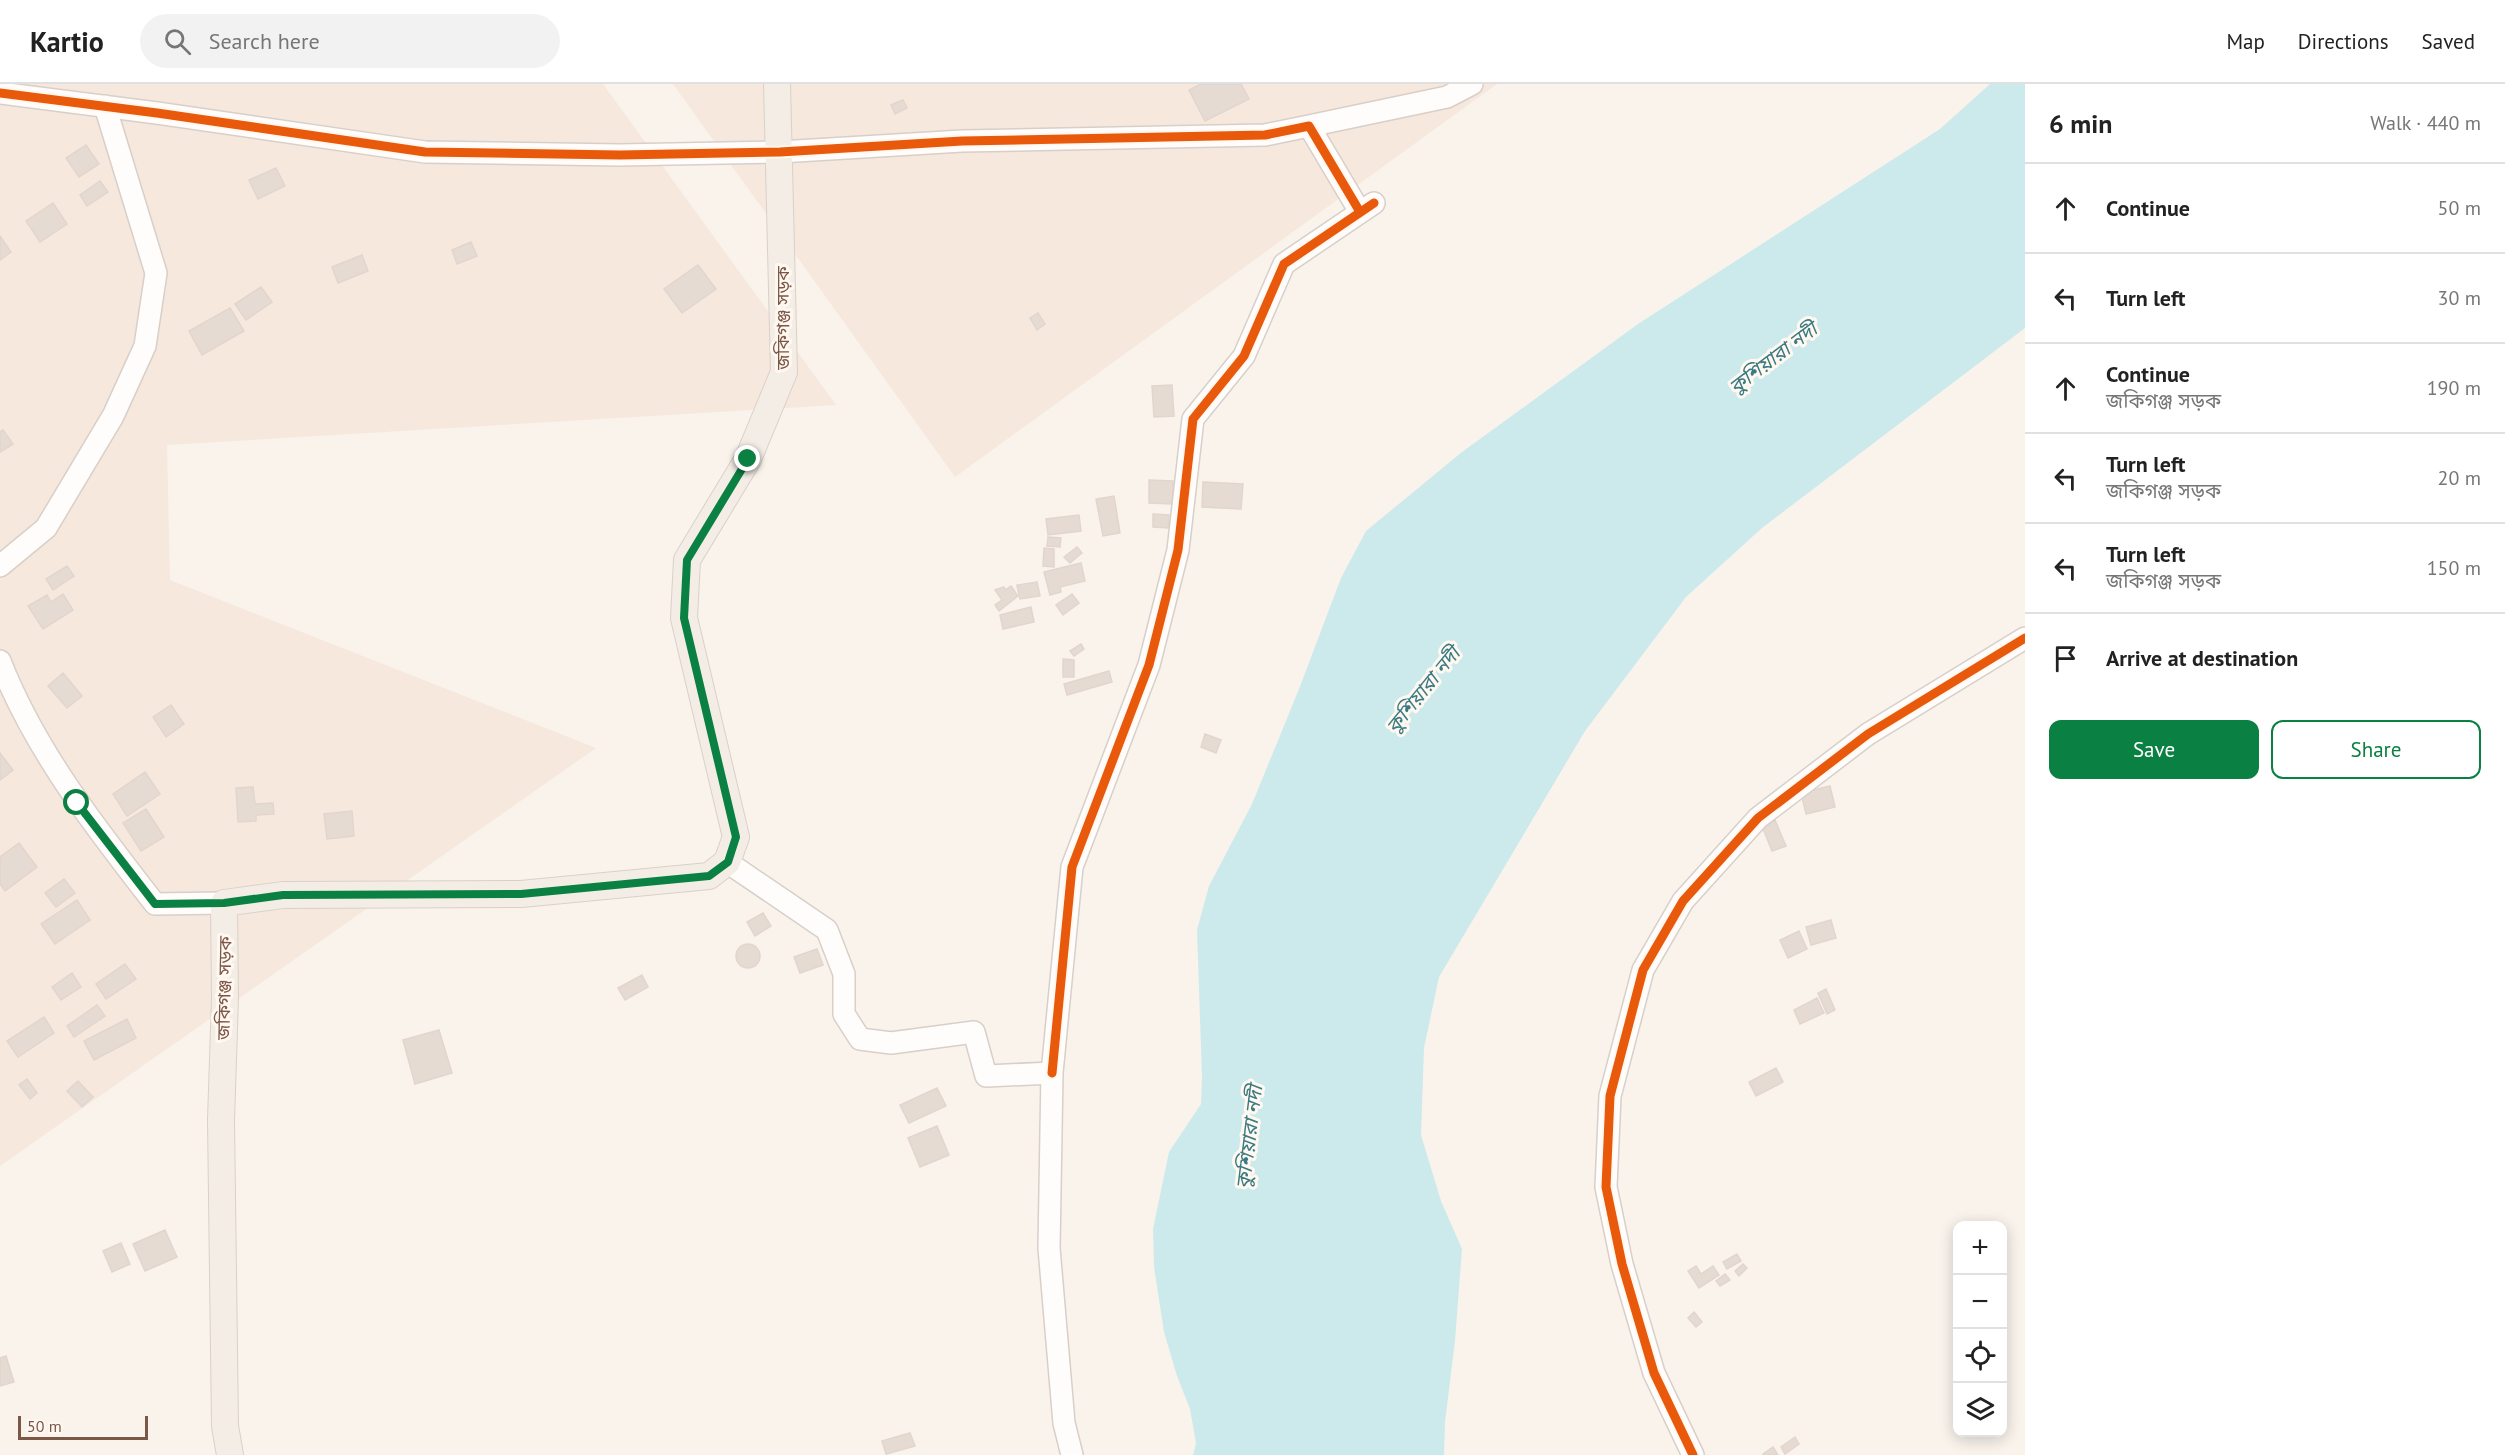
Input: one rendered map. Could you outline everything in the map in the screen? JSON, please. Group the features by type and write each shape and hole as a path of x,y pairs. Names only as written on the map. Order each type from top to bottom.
{"main road":[{"name":"জকিগঞ্জ সড়ক","path":"728,862 736,837 684,618 687,560 748,459 784,372 777,84"},
{"path":"224,903 283,895 521,894 709,876 728,862"},
{"name":"জকিগঞ্জ সড়ক","path":"224,903 225,998 221,1120 225,1426 230,1455"}],"street":[{"path":"0,93 425,152 620,155 780,152 962,141 1265,135 1447,97 1472,84"},
{"path":"0,566 46,528 113,416 145,346 156,273 105,106"},
{"path":"1072,1455 1064,1422 1049,1248 1052,1073 1072,867 1149,665 1178,550 1193,419 1244,356 1284,264 1367,208 1309,126"},
{"path":"1694,1455 1654,1373 1622,1264 1606,1187 1610,1096 1643,970 1683,901 1758,818 1868,734 2025,638"},
{"path":"0,661 15,700 77,803 155,904 224,903"},
{"path":"728,862 827,930 844,974 844,1014 860,1039 891,1043 974,1032 986,1076 1052,1073"}],"shaded area":[{"path":"0,84 603,84 836,405 167,445 170,580 596,748 0,1166"},
{"path":"673,84 1497,84 955,477"}],"water":[{"name":"কুশিয়ারা নদী","path":"1990,84 2025,84 2025,328 1762,528 1686,597 1585,731 1439,977 1424,1048 1421,1135 1441,1201 1462,1249 1455,1341 1445,1422 1444,1455 1193,1455 1196,1443 1190,1409 1164,1332 1154,1267 1153,1229 1169,1152 1201,1104 1197,930 1209,886 1252,804 1341,578 1366,531 1462,452 1638,324 1940,129"}],"building":[{"path":"1201,84 1241,84 1249,99 1205,121 1189,90"},
{"path":"903,100 907,108 895,114 891,105"},
{"path":"86,145 99,164 79,177 66,158"},
{"path":"276,168 285,186 258,199 249,180"},
{"path":"100,181 108,192 87,206 80,195"},
{"path":"53,203 67,224 40,242 26,221"},
{"path":"0,236 11,252 0,260"},
{"path":"471,242 477,256 457,264 452,250"},
{"path":"362,255 368,271 338,283 332,267"},
{"path":"698,265 716,289 682,313 664,289"},
{"path":"261,287 272,302 246,320 235,304"},
{"path":"230,308 244,331 202,355 189,331"},
{"path":"1038,313 1045,324 1037,330 1030,318"},
{"path":"1172,385 1174,416 1154,417 1152,386"},
{"path":"3,430 13,444 0,452 0,432"},
{"path":"1149,480 1173,481 1173,504 1149,503"},
{"path":"1203,482 1243,484 1241,509 1202,507"},
{"path":"1114,496 1120,533 1103,536 1096,499"},
{"path":"1153,514 1169,515 1168,528 1153,527"},
{"path":"1079,515 1081,531 1048,535 1046,519"},
{"path":"1048,537 1061,538 1060,547 1047,546"},
{"path":"1077,547 1082,553 1070,563 1064,557"},
{"path":"1044,548 1054,549 1054,567 1043,566"},
{"path":"1081,563 1085,581 1060,587 1061,592 1050,595 1044,572"},
{"path":"67,566 74,576 53,590 46,579"},
{"path":"1037,582 1040,596 1020,599 1017,585"},
{"path":"1011,586 1018,596 999,611 995,605 1002,600 995,590 1004,587 1005,590"},
{"path":"63,594 73,610 43,629 28,606 47,595 51,602"},
{"path":"1072,594 1079,603 1063,615 1056,605"},
{"path":"1031,607 1034,622 1003,629 1000,615"},
{"path":"1081,644 1084,649 1074,656 1070,651"},
{"path":"1063,659 1074,660 1074,677 1063,677"},
{"path":"1109,671 1112,682 1067,695 1064,684"},
{"path":"63,673 82,696 67,708 48,686"},
{"path":"171,705 184,724 166,737 153,717"},
{"path":"1205,734 1221,740 1216,753 1201,747"},
{"path":"0,753 13,770 0,780"},
{"path":"145,772 160,794 127,816 113,794"},
{"path":"1830,786 1835,807 1806,814 1801,793"},
{"path":"253,787 255,804 273,803 274,814 256,815 256,821 238,822 236,788"},
{"path":"146,809 164,837 141,851 123,823"},
{"path":"352,811 354,836 327,839 324,814"},
{"path":"1775,820 1786,846 1772,851 1762,826"},
{"path":"19,843 37,867 5,891 0,884 0,857"},
{"path":"64,879 75,893 56,907 45,893"},
{"path":"77,900 90,920 55,944 41,924"},
{"path":"763,913 771,926 755,936 747,922"},
{"path":"1831,920 1836,938 1811,945 1806,927"},
{"path":"1799,931 1807,949 1788,958 1780,940"},
{"path":"748,944 757,947 760,956 757,965 748,968 739,965 736,956 739,947"},
{"path":"817,949 823,965 800,973 794,957"},
{"path":"125,964 136,979 106,999 96,984"},
{"path":"72,973 81,987 61,1000 52,987"},
{"path":"642,975 648,987 625,1000 618,988"},
{"path":"1826,989 1835,1010 1827,1014 1818,993"},
{"path":"1817,998 1824,1013 1800,1024 1794,1010"},
{"path":"97,1005 105,1016 74,1037 67,1026"},
{"path":"44,1017 54,1033 18,1057 7,1041"},
{"path":"127,1019 136,1038 94,1060 84,1041"},
{"path":"439,1030 452,1073 415,1084 403,1040"},
{"path":"1776,1068 1783,1082 1756,1096 1749,1082"},
{"path":"27,1079 37,1093 30,1099 19,1085"},
{"path":"78,1081 93,1097 82,1107 67,1091"},
{"path":"937,1088 946,1106 909,1123 900,1105"},
{"path":"937,1126 949,1155 920,1167 908,1138"},
{"path":"165,1230 177,1257 145,1271 133,1244"},
{"path":"121,1243 130,1264 112,1272 103,1251"},
{"path":"1737,1254 1741,1261 1727,1269 1723,1262"},
{"path":"1743,1264 1747,1268 1739,1276 1735,1271"},
{"path":"1696,1266 1701,1274 1713,1266 1719,1275 1699,1288 1688,1271"},
{"path":"1725,1274 1730,1280 1720,1286 1716,1281"},
{"path":"1694,1312 1702,1322 1696,1327 1688,1318"},
{"path":"6,1356 14,1382 0,1386 0,1358"},
{"path":"910,1433 915,1446 886,1454 882,1441"},
{"path":"1795,1437 1799,1444 1785,1454 1781,1447"},
{"path":"1773,1447 1778,1455 1763,1454"}],"cycle path":[{"path":"0,93 425,152 620,155 780,152 962,141 1265,135 1309,126 1360,212"},
{"path":"1052,1073 1072,867 1149,665 1178,550 1193,419 1244,356 1284,264 1374,203"},
{"path":"1693,1455 1654,1373 1622,1264 1606,1187 1610,1096 1643,970 1683,901 1758,818 1868,734 2025,638"}],"route":[{"path":"77,803 155,904 224,903 283,895 521,894 709,876 728,862 736,837 684,618 687,560 748,459"}]}
